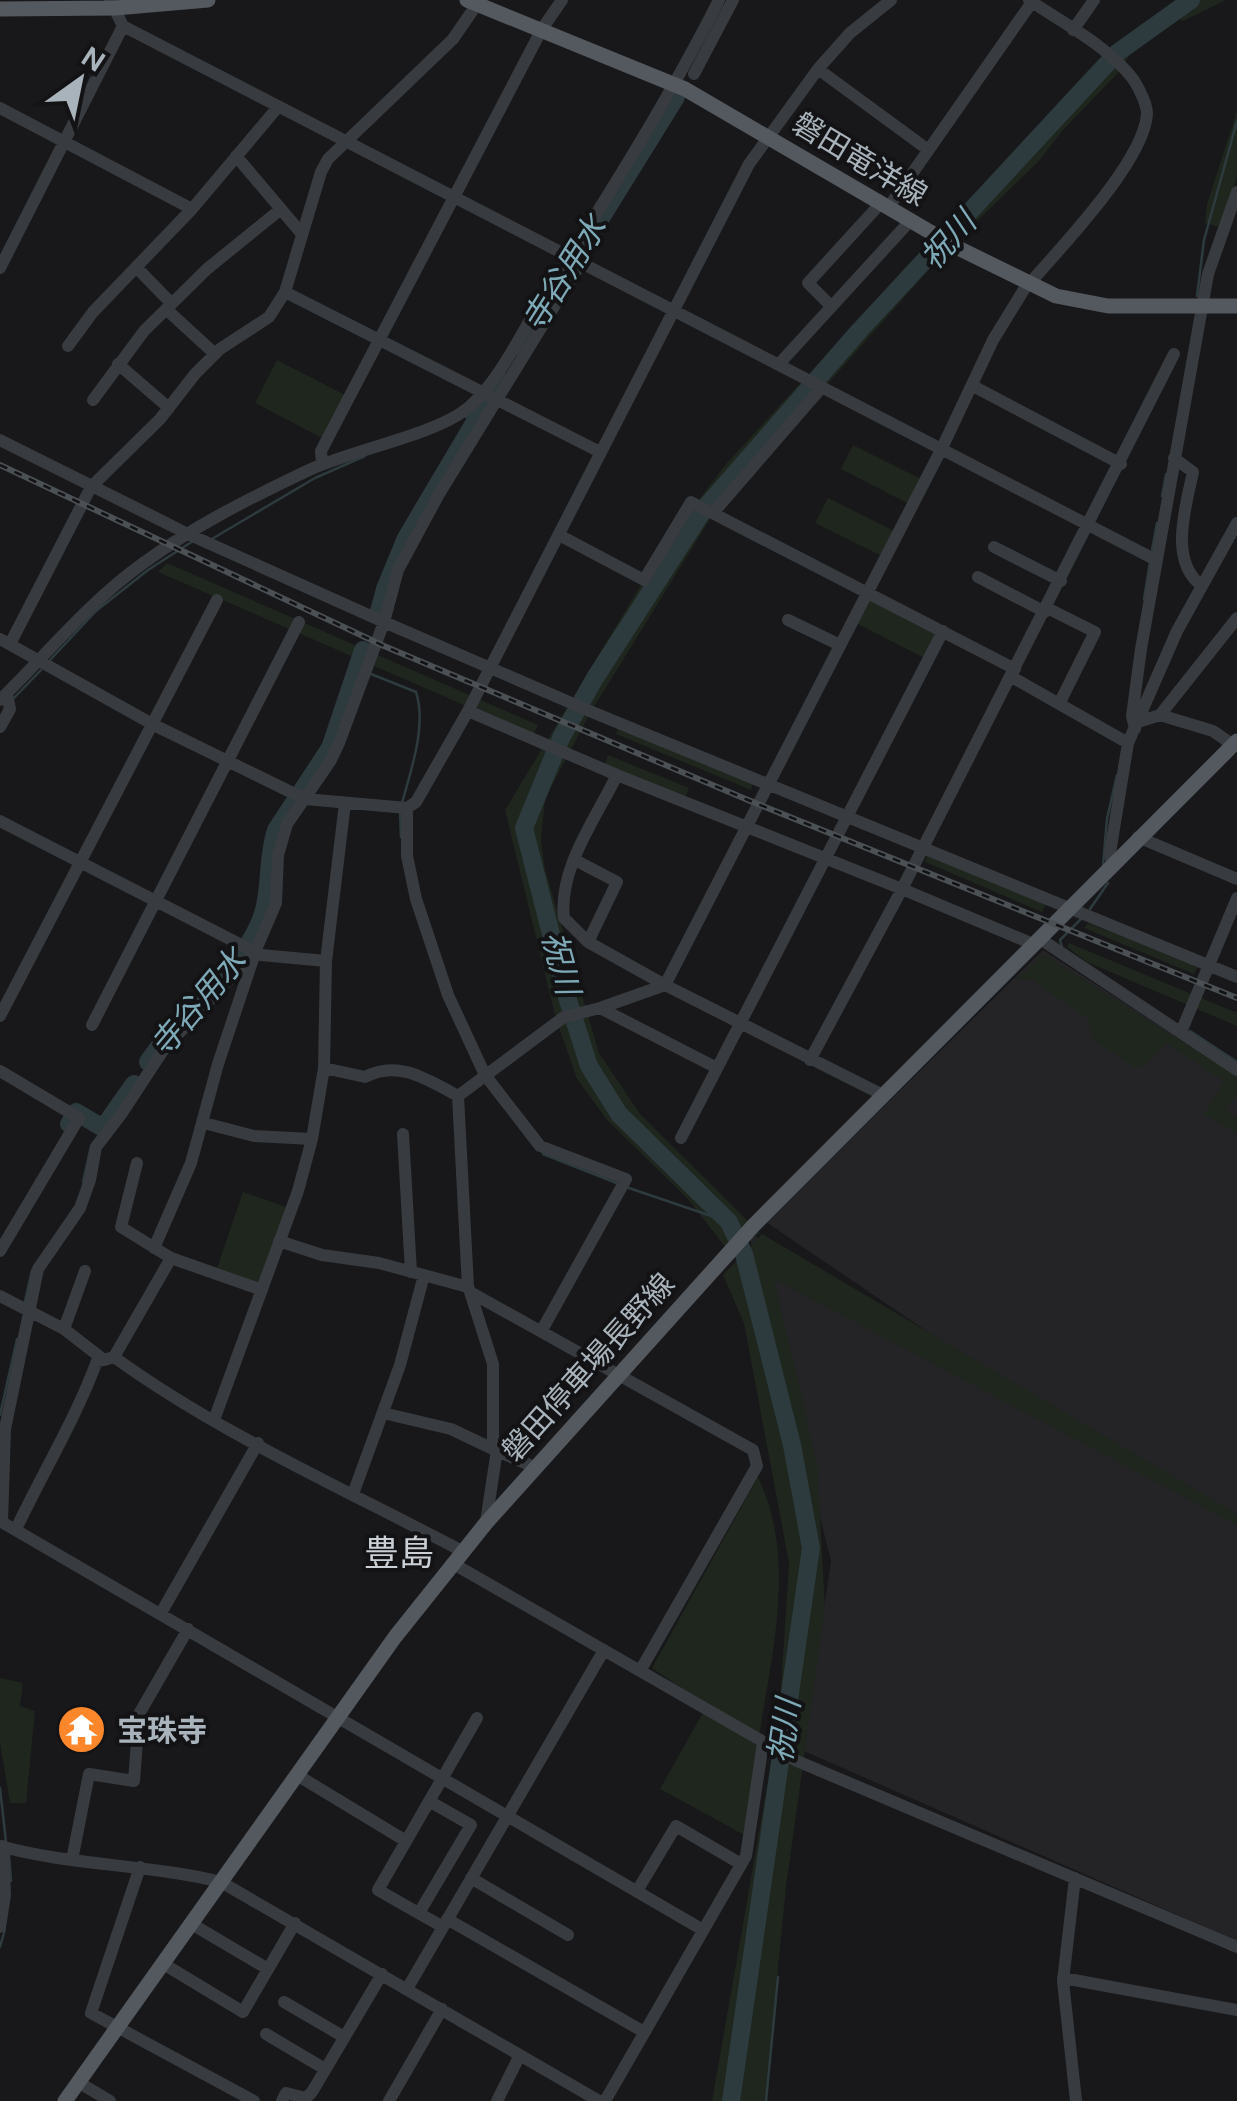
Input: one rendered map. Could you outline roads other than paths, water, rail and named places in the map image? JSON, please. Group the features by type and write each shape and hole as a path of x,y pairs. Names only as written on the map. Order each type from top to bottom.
{"main road":[{"path":"0,9 208,0"},
{"name":"磐田竜洋線","path":"472,2 673,84 768,135 956,248 1056,296 1083,303 1237,306"},
{"name":"磐田停車場長野線","path":"65,2101 338,1717 457,1557 534,1467 748,1231 880,1094 1235,743"}],"street":[{"path":"322,463 321,450 378,340 542,30 562,0"},
{"path":"154,1248 190,1163 255,952 276,903 281,838 338,743 384,622 398,570 498,399 719,0"},
{"path":"694,74 733,0"},
{"path":"472,2 453,39 346,142 321,172 285,292 268,317 215,354 169,408 91,486 5,642 154,725 304,798 407,808 422,796 749,164 818,69 850,33 891,0"},
{"path":"1073,30 1094,0"},
{"path":"458,1096 564,1017 665,985 942,448 993,340 1030,283 1118,179 1147,119 1146,106 1132,78 1030,1 884,206 808,283 831,306"},
{"path":"112,4 123,26 1156,560"},
{"path":"0,268 123,26"},
{"path":"818,69 927,149"},
{"path":"68,346 92,312 192,208 278,106"},
{"path":"0,108 192,208"},
{"path":"236,156 302,234"},
{"path":"1137,726 1132,716 1156,560 1208,274 1237,192"},
{"path":"93,400 118,364 169,306 281,208"},
{"path":"780,364 910,221"},
{"path":"0,727 10,709 3,697 96,602 141,565 219,514 322,463 440,423 468,408 576,258"},
{"path":"136,267 215,354"},
{"path":"285,292 600,452"},
{"path":"810,1060 1061,581 1174,354"},
{"path":"118,364 169,408"},
{"path":"973,386 1121,464"},
{"path":"713,513 822,388"},
{"path":"0,440 188,534 384,622 1237,978"},
{"path":"1174,458 1192,472 1182,549 1195,581 1202,586"},
{"path":"559,535 644,580 691,502 943,631 1128,743"},
{"path":"1112,865 1110,853 1128,743 1178,632 1237,523"},
{"path":"994,548 1061,581"},
{"path":"978,577 1095,632 1059,704"},
{"path":"0,1016 216,600"},
{"path":"1137,726 1160,714 1237,618"},
{"path":"788,620 840,645"},
{"path":"92,1025 299,622"},
{"path":"681,1138 943,631"},
{"path":"468,711 618,775 1036,941 1237,1070"},
{"path":"1160,714 1235,743"},
{"path":"618,775 561,896 564,918 588,942 665,985 880,1094"},
{"path":"214,1420 312,1139 324,1068 326,961 345,803"},
{"path":"407,808 408,856 416,899 448,994 486,1076 540,1146 626,1179 542,1330"},
{"path":"0,822 255,952 326,961"},
{"path":"1138,838 1237,879"},
{"path":"575,860 617,882 588,942"},
{"path":"1181,1032 1237,898"},
{"path":"255,952 174,1037 96,1146 80,1208 38,1269 5,1429 1,1521 703,1930"},
{"path":"600,1008 717,1068"},
{"path":"324,1068 365,1077 379,1069 414,1072 458,1096"},
{"path":"0,1072 79,1118 0,1251"},
{"path":"458,1096 469,1290 492,1364 495,1449 486,1523"},
{"path":"204,1123 254,1136 312,1139"},
{"path":"353,1494 400,1366 417,1274 403,1134"},
{"path":"137,1164 121,1227 170,1258 262,1290"},
{"path":"279,1241 322,1256 379,1264 469,1290 754,1450 757,1466 640,1671"},
{"path":"16,1529 68,1432 97,1361 109,1358 170,1258"},
{"path":"64,1330 85,1271"},
{"path":"0,1296 214,1420 353,1494 604,1650 765,1744 1237,1947"},
{"path":"383,1412 451,1429 534,1467"},
{"path":"161,1613 258,1444"},
{"path":"72,1860 90,1774 134,1782 139,1714 188,1629"},
{"path":"407,1989 604,1650"},
{"path":"477,1718 378,1890 644,2032"},
{"path":"0,1926 5,1895 5,1847 72,1860 180,1872 221,1882 602,2101 746,1856 765,1744"},
{"path":"296,1776 406,1841"},
{"path":"420,1913 471,1825 429,1800"},
{"path":"637,1891 676,1826 741,1864"},
{"path":"140,1868 91,2013 249,2100"},
{"path":"471,1878 568,1935"},
{"path":"1075,1878 1064,1978 1076,2101"},
{"path":"190,1923 268,1969"},
{"path":"162,1963 243,2012 295,1923"},
{"path":"282,2101 286,2092 306,2098 382,1974"},
{"path":"1064,1978 1237,2010"},
{"path":"284,2002 344,2036"},
{"path":"389,2101 442,2009"},
{"path":"266,2034 325,2070"},
{"path":"497,2101 520,2054"},
{"path":"78,2082 110,2101"}],"waterway":[{"name":"祝川","path":"731,2101 811,1548 792,1445 744,1254 729,1222 619,1114 589,1066 567,997 524,828 561,738 704,509 859,331 1117,53 1191,0"},
{"name":"寺谷用水","path":"521,347 676,97"},
{"path":"1197,296 1204,240 1237,121"},
{"name":"寺谷用水","path":"378,615 406,538 499,381"},
{"name":"寺谷用水","path":"466,417 478,412"},
{"path":"210,540 315,478 365,456"},
{"path":"1162,496 1166,474"},
{"path":"1152,550 1157,523"},
{"path":"50,660 96,611 193,541"},
{"path":"1144,599 1150,562"},
{"name":"寺谷用水","path":"148,1062 250,942 264,911 276,830 330,748 363,650"},
{"path":"12,700 41,670"},
{"path":"371,674 416,692 419,733 402,803"},
{"path":"1103,865 1107,819 1117,775"},
{"path":"400,811 401,837"},
{"path":"1090,909 1108,883"},
{"path":"1062,947 1060,940 1081,919"},
{"path":"1190,1031 1237,1062"},
{"name":"寺谷用水","path":"69,1124 76,1112 103,1128 134,1084"},
{"path":"83,1182 91,1146"},
{"path":"543,1154 619,1184"},
{"path":"626,1187 729,1222"},
{"path":"25,1301 32,1270"},
{"path":"0,1415 17,1339"},
{"path":"0,1788 6,1842"},
{"path":"9,1854 11,1881"},
{"path":"0,1947 5,1929"},
{"path":"766,2101 778,1977"}],"railway":[{"path":"0,465 384,646 748,800 1237,998"}],"place":[{"name":"宝珠寺","path":"82,1730"}],"district":[{"name":"豊島","path":"399,1553"}]}
